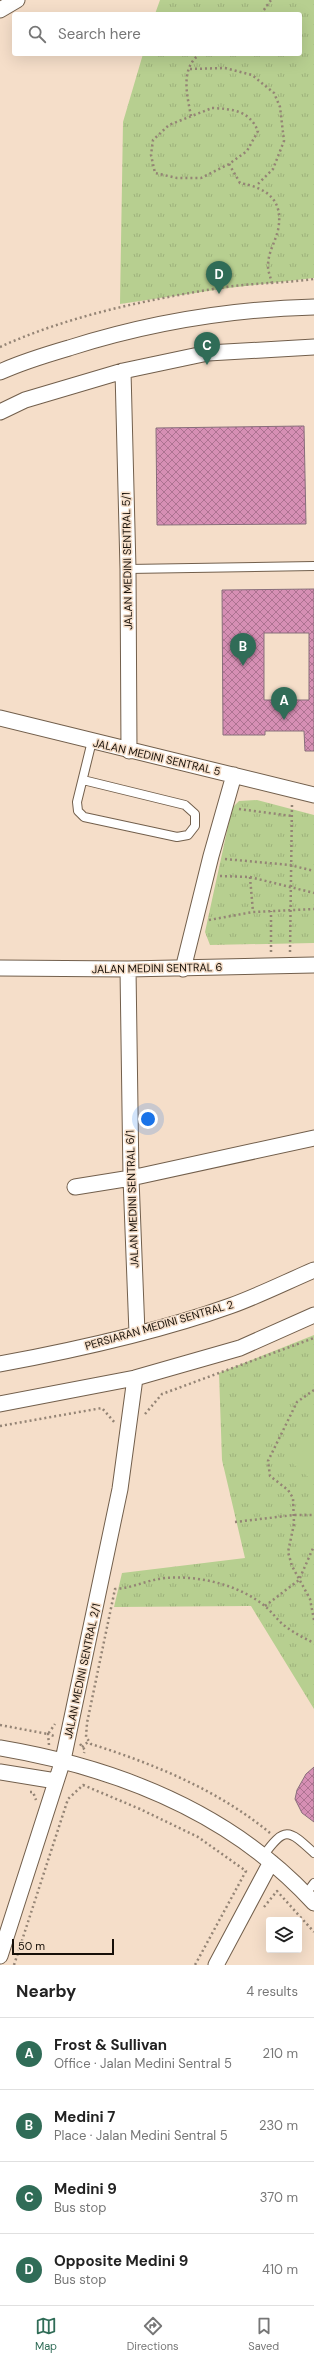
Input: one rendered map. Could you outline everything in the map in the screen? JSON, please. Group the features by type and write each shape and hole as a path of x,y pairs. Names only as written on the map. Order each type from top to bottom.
{"street":[{"path":"0,10 17,0"},
{"path":"0,372 20,363 117,333 196,318 280,308 314,307"},
{"path":"0,412 25,400 123,370 208,353 314,347"},
{"name":"JALAN MEDINI SENTRAL 5/1","path":"123,370 128,569 129,751"},
{"name":"JALAN MEDINI SENTRAL 5","path":"0,718 314,796"},
{"path":"183,969 211,856 234,775"},
{"name":"JALAN MEDINI SENTRAL 6","path":"0,968 183,969 271,965 314,965"},
{"name":"JALAN MEDINI SENTRAL 6/1","path":"128,969 131,1178 137,1333"},
{"path":"75,1187 131,1178 314,1138"},
{"name":"PERSIARAN MEDINI SENTRAL 2","path":"0,1364 53,1354 137,1333 230,1306 314,1270"},
{"path":"0,1404 135,1378 240,1348 314,1316"},
{"name":"JALAN MEDINI SENTRAL 2/1","path":"0,1956 63,1760 120,1489 135,1378"},
{"path":"0,1748 81,1765 168,1797 217,1823 311,1893"},
{"path":"0,1772 56,1781"},
{"path":"216,1965 267,1859"}],"lane":[{"path":"128,569 314,566"},
{"path":"83,780 185,805 195,814 195,826 188,835 177,837 84,817 78,811 77,802 92,741"},
{"path":"267,1859 276,1838 289,1834 296,1836 314,1854"}],"path":[{"path":"262,12 271,0"},
{"path":"191,116 185,83 193,59 197,56"},
{"path":"190,69 225,68 252,75 274,93 280,107 284,141 273,169 256,186"},
{"path":"212,108 236,109 254,120 258,131 247,152 229,164 201,178 177,178 155,173 151,155 153,140 169,125 191,116 212,108"},
{"path":"229,164 240,183 256,186 271,195 279,212 278,231 270,249 268,267 272,284"},
{"path":"0,347 29,334 118,308 227,287 314,279"},
{"path":"290,965 292,790"},
{"path":"239,809 292,816"},
{"path":"211,856 290,865 314,871"},
{"path":"206,876 250,877 314,893"},
{"path":"250,877 253,912"},
{"path":"195,923 253,912 314,909"},
{"path":"271,911 271,965"},
{"path":"145,1414 162,1394 314,1338"},
{"path":"314,1390 297,1402 268,1460 270,1476 288,1490 293,1498 294,1515 288,1552 299,1580 310,1599 314,1620"},
{"path":"0,1426 102,1408 115,1423 114,1430"},
{"path":"235,1522 294,1515 314,1515"},
{"path":"265,1606 299,1580 314,1546"},
{"path":"276,1838 250,1816 206,1791 147,1762 91,1744 86,1737 87,1723 116,1589 132,1588 142,1582 166,1578 194,1579 217,1583 239,1591 265,1606 284,1626 314,1643"},
{"path":"50,1742 48,1734 58,1720"},
{"path":"0,1726 48,1734"},
{"path":"82,1747 89,1740"},
{"path":"14,1965 68,1799 83,1785 140,1809 198,1837 246,1871 195,1965"},
{"path":"26,1791 33,1792 36,1802"},
{"path":"260,1912 277,1891 314,1932"}],"green space":[{"path":"160,0 314,0 314,278 228,288 120,304 123,122 142,56 302,56 302,12 156,12"},
{"path":"257,800 314,815 314,943 210,945 205,932 232,808 239,801"},
{"path":"314,1335 314,1709 251,1606 114,1607 122,1573 245,1558 222,1460 219,1373"},
{"path":"314,1439 314,1482 292,1463"}],"building":[{"path":"304,426 306,524 157,525 156,428"},
{"path":"314,589 314,751 305,751 304,731 265,731 265,735 223,735 222,590","holes":["264,633 309,633 309,700 264,700"]},
{"path":"314,1767 314,1822 302,1813 295,1799 297,1790 306,1774"}],"place":[{"name":"Opposite Medini 9","path":"219,294"},
{"name":"Medini 9","path":"207,365"},
{"name":"Medini 7","path":"243,666"},
{"name":"Frost & Sullivan","path":"284,720"}]}
